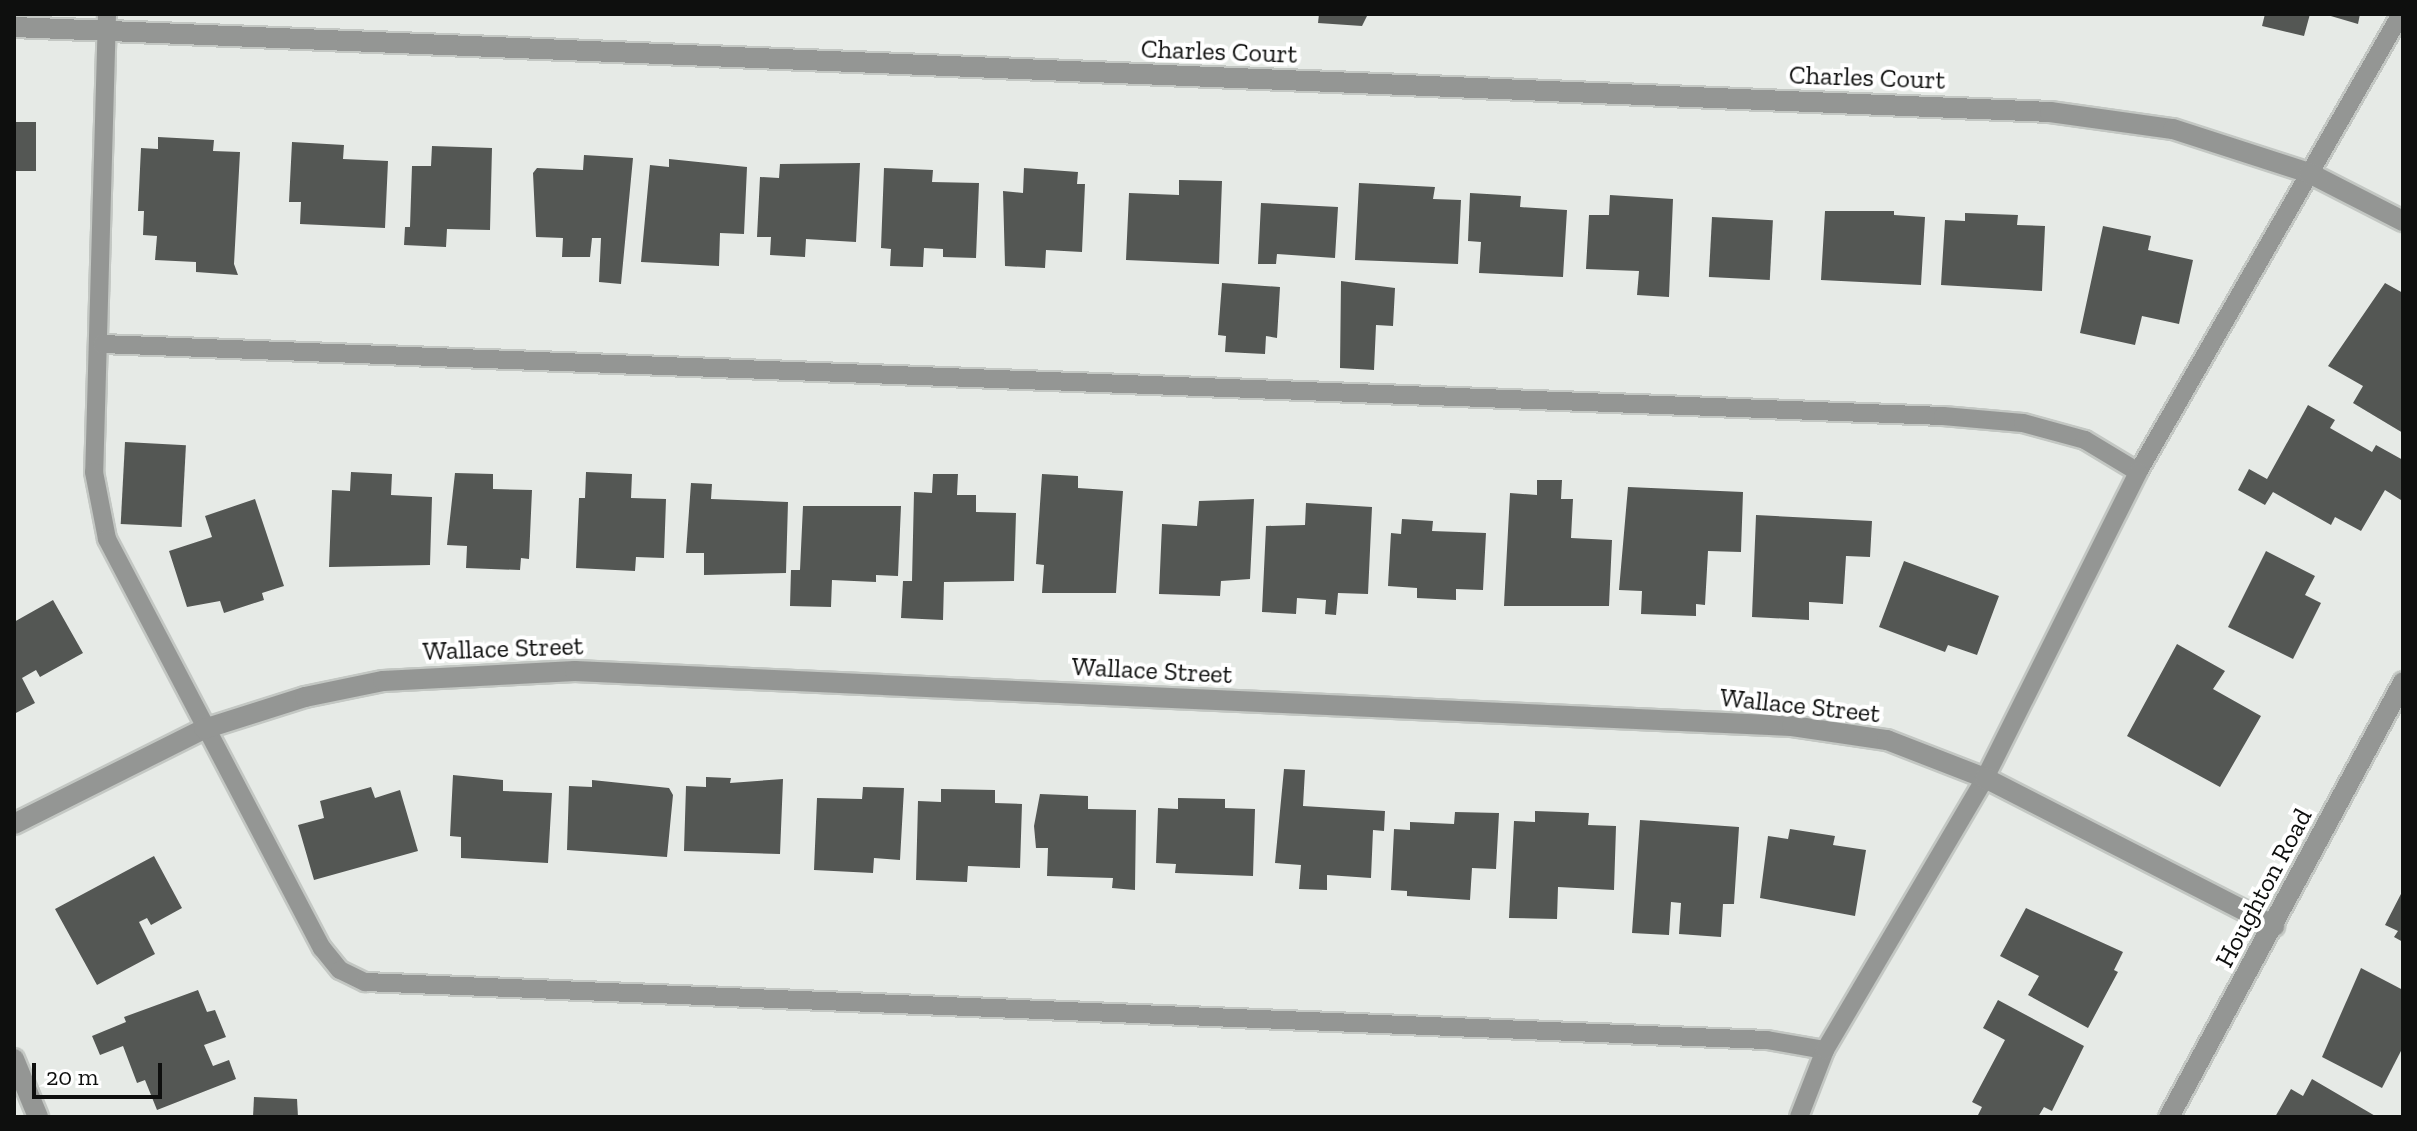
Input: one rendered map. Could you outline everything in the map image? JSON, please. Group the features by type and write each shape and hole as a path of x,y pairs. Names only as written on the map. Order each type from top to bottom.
{"street":[{"name":"Charles Court","path":"14,27 107,22 2050,112 2173,129 2309,173 2403,221"},
{"name":"Wallace Street","path":"14,824 204,729 305,697 383,681 575,671 1792,726 1887,740 1985,778 2274,926"},
{"name":"Houghton Road","path":"2169,1117 2403,682"},
{"path":"14,1059 38,1117"}],"lane":[{"path":"1799,1117 1825,1050 1985,778 2138,472 2177,411 2401,14"},
{"path":"107,22 102,344 94,472 107,539 204,729 322,948 340,970 365,982 1767,1040 1825,1050"},
{"path":"102,344 1943,416 2023,423 2085,440 2138,472"}],"building":[{"path":"1319,14 1368,14 1362,26 1318,23"},
{"path":"2265,14 2310,14 2304,36 2262,26"},
{"path":"2324,14 2360,14 2358,24"},
{"path":"14,122 36,122 36,171 14,171"},
{"path":"158,137 214,140 213,151 240,152 234,264 238,275 196,272 196,262 155,260 157,236 143,235 144,211 138,211 141,148 158,149"},
{"path":"292,142 344,145 343,159 388,161 385,228 300,224 301,202 289,202"},
{"path":"432,146 492,148 490,230 447,229 446,247 404,245 405,227 410,227 412,166 431,166"},
{"path":"584,155 633,158 621,284 599,282 601,238 592,238 590,257 562,257 563,238 536,237 533,173 537,168 583,170"},
{"path":"669,159 747,167 744,234 720,233 719,266 641,262 650,165 669,167"},
{"path":"860,163 856,242 806,239 805,257 770,255 771,237 757,237 760,177 779,178 780,164"},
{"path":"884,168 933,170 932,182 979,183 976,258 943,257 943,249 924,248 923,267 890,266 891,249 881,248"},
{"path":"1024,168 1078,172 1077,184 1085,184 1082,252 1046,250 1045,268 1005,266 1003,191 1023,193"},
{"path":"1179,180 1222,181 1219,264 1126,260 1129,193 1179,195"},
{"path":"1359,183 1435,187 1433,199 1461,200 1458,264 1355,260"},
{"path":"1470,193 1521,196 1520,207 1567,210 1563,277 1479,273 1481,242 1468,241"},
{"path":"1610,195 1673,199 1669,297 1637,295 1639,271 1586,269 1589,215 1609,215"},
{"path":"1261,203 1338,207 1335,258 1277,254 1276,264 1258,264"},
{"path":"1825,211 1894,211 1894,215 1925,217 1921,285 1821,280"},
{"path":"1965,213 2018,215 2017,225 2045,226 2042,291 1941,285 1945,220 1965,221"},
{"path":"1712,217 1773,220 1770,280 1709,277"},
{"path":"2103,226 2151,236 2148,250 2193,260 2179,324 2142,316 2135,345 2080,333"},
{"path":"1341,281 1395,288 1393,326 1376,325 1374,370 1340,368"},
{"path":"1222,283 1280,287 1277,338 1266,336 1265,354 1225,352 1226,336 1218,335"},
{"path":"2385,283 2403,293 2403,433 2353,403 2363,386 2328,366"},
{"path":"2308,405 2335,420 2330,428 2372,452 2376,445 2403,460 2401,500 2385,490 2361,531 2335,517 2331,525 2273,492 2265,505 2238,490 2249,469 2267,479"},
{"path":"125,442 186,445 182,527 121,524"},
{"path":"351,472 392,474 391,495 432,497 430,565 329,567 332,490 350,491"},
{"path":"586,472 632,474 631,498 666,499 664,558 636,557 635,571 576,568 579,498 585,498"},
{"path":"455,473 493,474 493,489 532,490 529,559 521,558 520,570 466,568 467,546 447,545"},
{"path":"933,474 958,474 957,495 976,495 976,512 1016,513 1014,581 944,582 943,620 901,618 903,581 912,581 914,492 932,493"},
{"path":"1042,474 1078,476 1078,488 1123,491 1116,593 1042,593 1044,565 1036,564"},
{"path":"1537,480 1562,480 1561,499 1573,499 1571,538 1612,540 1609,606 1504,606 1510,493 1537,495"},
{"path":"691,483 712,484 711,499 788,502 786,573 704,575 704,553 686,553"},
{"path":"1628,487 1743,492 1741,552 1708,551 1705,605 1696,604 1696,616 1641,614 1642,591 1619,590"},
{"path":"255,499 284,586 262,593 264,600 224,613 220,601 187,607 169,551 212,537 205,516"},
{"path":"1254,499 1250,579 1221,581 1220,596 1159,594 1162,524 1197,526 1199,501"},
{"path":"1306,503 1372,507 1368,594 1338,593 1336,615 1325,614 1326,600 1297,598 1296,614 1262,612 1266,526 1305,525"},
{"path":"803,506 901,506 898,576 876,575 876,582 832,580 831,607 790,606 791,570 800,570"},
{"path":"1756,515 1872,521 1870,557 1846,556 1843,604 1809,602 1809,620 1752,617"},
{"path":"1402,519 1433,521 1432,531 1486,533 1483,590 1456,589 1456,600 1417,598 1417,588 1388,586 1391,533 1401,534"},
{"path":"2266,551 2315,576 2305,595 2321,603 2293,659 2228,627"},
{"path":"1904,561 1999,596 1977,655 1948,645 1945,652 1879,627"},
{"path":"53,600 83,653 40,677 36,670 22,678 35,703 14,714 14,622"},
{"path":"2177,644 2225,671 2213,689 2261,716 2220,787 2127,736"},
{"path":"1284,769 1305,770 1303,806 1385,811 1384,831 1373,830 1371,878 1327,875 1327,890 1299,889 1301,865 1275,863"},
{"path":"453,775 503,780 503,791 552,793 548,863 461,858 461,837 450,836"},
{"path":"706,777 731,778 730,783 783,779 780,854 684,851 686,786 706,787"},
{"path":"592,780 669,788 673,795 667,857 567,850 569,786 592,787"},
{"path":"371,787 375,798 400,790 418,851 314,880 298,825 324,818 320,801"},
{"path":"863,787 904,788 900,860 874,858 873,873 814,870 817,798 862,799"},
{"path":"941,789 995,790 995,803 1022,804 1020,868 968,866 967,882 916,880 918,801 941,802"},
{"path":"1040,794 1088,796 1088,809 1136,810 1135,890 1112,888 1113,878 1047,876 1048,848 1036,848 1034,826"},
{"path":"1178,798 1225,799 1225,808 1255,809 1253,876 1175,873 1176,864 1156,863 1158,808 1178,809"},
{"path":"1535,811 1589,813 1588,825 1616,826 1614,890 1558,887 1557,919 1509,918 1514,821 1535,822"},
{"path":"1455,812 1499,813 1496,869 1472,868 1470,900 1407,896 1407,891 1391,890 1394,829 1410,830 1410,822 1454,824"},
{"path":"1640,820 1739,827 1734,904 1723,904 1721,937 1679,934 1681,903 1671,902 1669,935 1632,933"},
{"path":"1790,829 1835,836 1833,845 1866,850 1855,916 1760,898 1768,836 1788,839"},
{"path":"154,856 182,908 151,925 147,918 139,922 155,954 97,985 55,909"},
{"path":"2403,890 2403,942 2394,937 2398,931 2385,925"},
{"path":"2026,908 2123,952 2114,970 2118,972 2088,1028 2028,995 2039,976 2000,956"},
{"path":"2361,968 2403,990 2403,1047 2382,1088 2322,1057"},
{"path":"198,990 207,1012 215,1010 226,1037 204,1045 213,1066 229,1060 236,1079 157,1110 145,1080 137,1083 123,1046 100,1055 92,1036 126,1022 124,1017"},
{"path":"1998,1000 2084,1046 2052,1111 2044,1107 2038,1117 1977,1117 1982,1107 1972,1102 2005,1040 1983,1028"},
{"path":"2312,1079 2377,1117 2275,1117 2291,1089 2303,1096"},
{"path":"254,1097 297,1099 298,1117 253,1117"}]}
